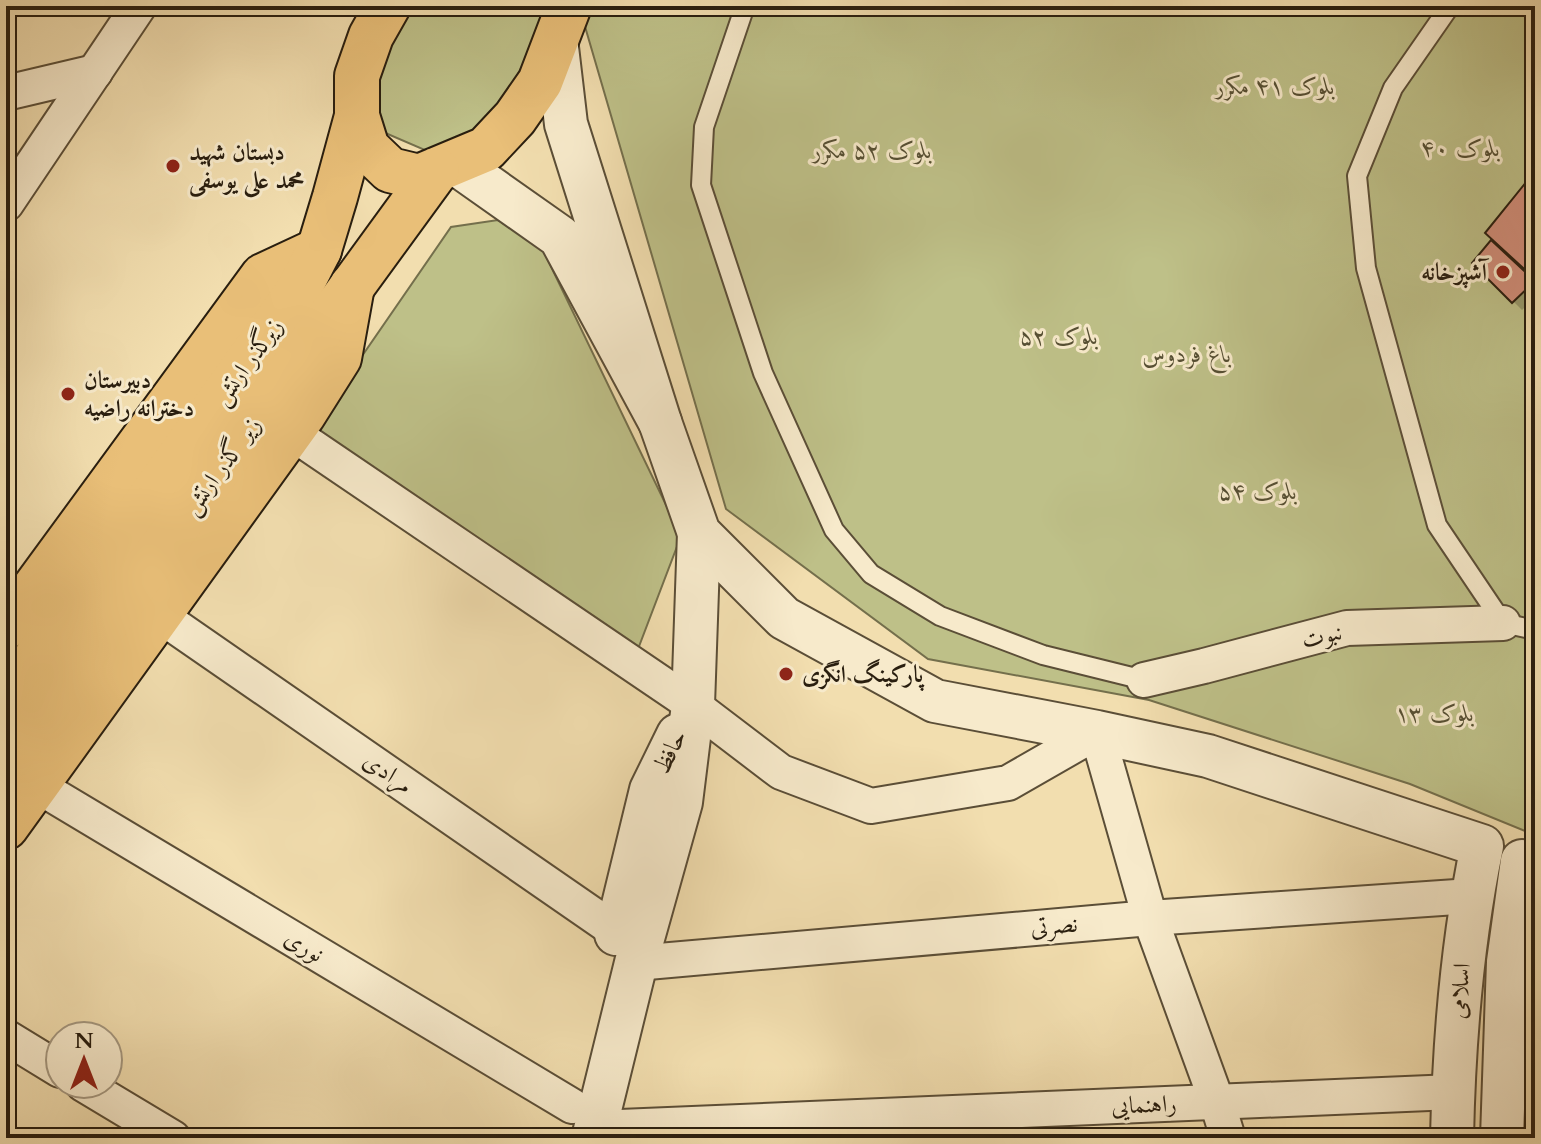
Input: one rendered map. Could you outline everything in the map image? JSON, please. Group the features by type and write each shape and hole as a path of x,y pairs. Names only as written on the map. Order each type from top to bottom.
{"main road":[{"path":"388,6 371,36 357,76 357,116 367,148 390,170 419,177 486,149 515,118 540,82 563,22"},
{"name":"زیرگذر ارتش","path":"6,700 298,291 319,250 357,116"},
{"name":"زیر گذر ارتش","path":"21,773 352,286 446,166"},
{"path":"6,627 263,276 319,250"},
{"path":"6,827 21,773 159,615 292,433 339,358 352,286"}],"street":[{"path":"6,204 139,6"},
{"path":"563,22 566,124 660,422 699,533 693,705"},
{"path":"6,93 95,72"},
{"path":"446,166 560,237 660,422"},
{"path":"292,433 693,705 781,772 871,806 1008,783 1097,732"},
{"path":"699,533 784,618 935,701 1208,756 1528,864"},
{"name":"مرادی","path":"159,615 626,947"},
{"name":"نبوت","path":"1144,680 1347,628 1519,626"},
{"name":"حافظ","path":"578,1128 626,947 651,790 693,705"},
{"path":"1097,732 1150,918 1228,1138"},
{"name":"نوری","path":"21,773 578,1128"},
{"name":"اسلامی","path":"1452,1138 1462,960 1482,846"},
{"name":"اسلامی","path":"1502,1138 1508,962 1528,864"},
{"name":"نصرتی","path":"626,947 1150,918 1471,896"},
{"path":"6,1037 44,1060"},
{"name":"راهنمایی","path":"578,1128 1453,1092"},
{"path":"110,1100 173,1138"}],"lane":[{"path":"745,6 704,127 701,185 763,373 834,530 871,574 940,616 1043,655 1144,680"},
{"path":"1450,6 1393,88 1357,176 1366,268 1437,525 1519,626"}],"green space":[{"path":"410,6 545,6 527,55 497,108 474,132 427,151 383,132 370,92 381,49"},
{"name":"باغ فردوس","path":"579,6 1535,6 1535,835 1410,784 1149,700 928,659 726,509"},
{"path":"498,220 543,250 681,536 638,649 311,430 451,227"}],"building":[{"path":"1527,181 1535,187 1535,279 1485,233"},
{"name":"آشپزخانه","path":"1491,240 1535,281 1512,303 1472,263"}],"place":[{"name":"دبستان شهید محمد علی یوسفی","path":"173,166"},
{"name":"آشپزخانه","path":"1503,272"},
{"name":"دبیرستان دخترانه راضیه","path":"68,394"},
{"name":"پارکینگ انگزی","path":"786,674"}],"park label":[{"name":"بلوک ۴۱ مکرر","path":"1275,86"},
{"name":"بلوک ۴۰","path":"1461,148"},
{"name":"بلوک ۵۲ مکرر","path":"872,150"},
{"name":"بلوک ۵۲","path":"1059,336"},
{"name":"بلوک ۵۴","path":"1258,491"},
{"name":"بلوک ۱۳","path":"1435,713"}]}
